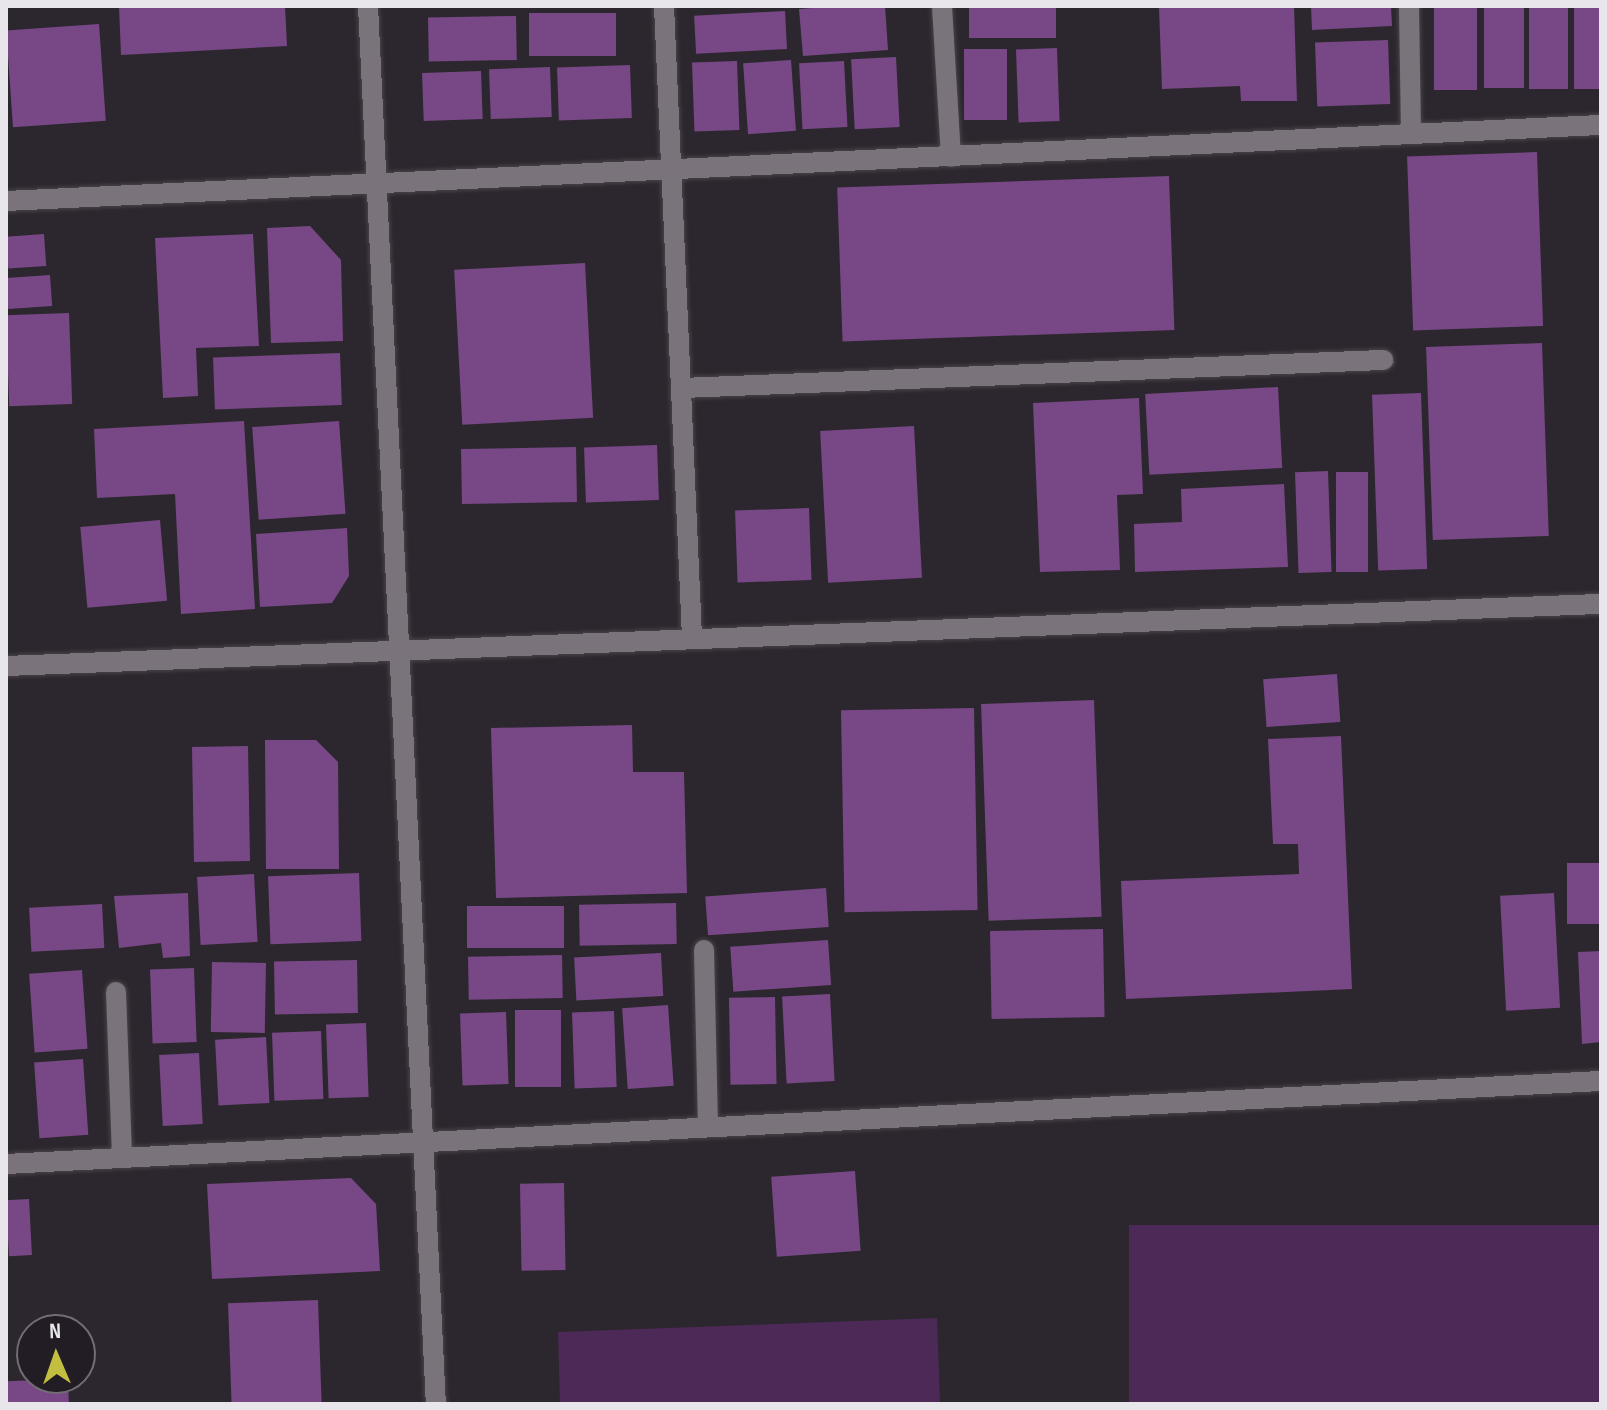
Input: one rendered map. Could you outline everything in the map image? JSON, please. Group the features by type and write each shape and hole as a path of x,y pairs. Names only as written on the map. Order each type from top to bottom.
{"street":[{"path":"368,6 436,1404"},
{"path":"664,6 692,636"},
{"path":"942,6 951,157"},
{"path":"1409,6 1411,134"},
{"path":"6,201 1601,125"},
{"path":"682,388 1383,360"},
{"path":"6,666 399,646 1601,604"},
{"path":"704,950 708,1127"},
{"path":"116,992 122,1158"},
{"path":"6,1164 1601,1081"}],"shaded area":[{"path":"1129,1225 1601,1225 1601,1404 1129,1404"},
{"path":"937,1318 940,1404 560,1404 558,1332"}],"building":[{"path":"119,6 285,6 287,46 121,55"},
{"path":"885,6 888,50 803,56 799,9"},
{"path":"969,6 1056,6 1056,38 969,38"},
{"path":"1294,6 1297,101 1241,101 1240,86 1162,89 1159,7"},
{"path":"1311,6 1391,6 1392,26 1312,30"},
{"path":"1434,6 1477,6 1477,90 1434,90"},
{"path":"1484,6 1524,6 1524,88 1484,88"},
{"path":"1529,6 1568,6 1568,89 1529,89"},
{"path":"1574,6 1601,6 1601,89 1574,89"},
{"path":"785,11 787,49 696,54 694,16"},
{"path":"529,13 616,13 616,56 529,56"},
{"path":"516,16 517,60 429,62 428,18"},
{"path":"99,24 106,121 13,127 6,30"},
{"path":"1388,40 1390,104 1317,107 1315,43"},
{"path":"1057,48 1060,121 1019,122 1016,49"},
{"path":"964,49 1007,49 1007,120 964,120"},
{"path":"896,57 900,127 855,129 851,59"},
{"path":"791,60 796,131 748,134 743,63"},
{"path":"737,61 739,130 694,132 692,63"},
{"path":"844,61 847,127 803,129 799,63"},
{"path":"630,65 632,118 559,121 557,68"},
{"path":"550,67 552,117 491,119 489,69"},
{"path":"481,71 483,119 424,121 422,73"},
{"path":"1537,152 1543,326 1413,330 1407,157"},
{"path":"1169,176 1174,330 843,341 837,188"},
{"path":"310,226 341,260 343,341 271,343 267,228"},
{"path":"44,234 46,266 8,269 6,237"},
{"path":"253,234 259,346 196,348 198,396 163,398 155,238"},
{"path":"585,263 593,418 462,425 454,270"},
{"path":"50,275 52,306 8,309 6,278"},
{"path":"69,313 72,404 9,406 6,315"},
{"path":"1542,343 1549,536 1433,540 1426,347"},
{"path":"340,353 342,405 215,409 213,357"},
{"path":"1278,387 1282,468 1149,475 1145,394"},
{"path":"1421,393 1427,569 1378,571 1372,395"},
{"path":"1139,398 1143,494 1117,495 1120,570 1040,572 1033,403"},
{"path":"244,421 255,609 181,614 175,494 97,498 94,429"},
{"path":"339,421 345,514 259,520 252,427"},
{"path":"914,426 922,578 828,583 820,431"},
{"path":"657,445 659,500 586,503 584,448"},
{"path":"576,447 577,502 462,504 461,449"},
{"path":"1328,471 1332,572 1299,573 1295,472"},
{"path":"1336,472 1368,472 1368,572 1336,572"},
{"path":"1284,484 1288,567 1135,572 1134,524 1182,522 1181,489"},
{"path":"809,508 812,580 738,583 735,511"},
{"path":"160,520 167,601 87,608 80,527"},
{"path":"347,528 349,576 332,603 260,607 256,534"},
{"path":"1337,674 1340,722 1267,727 1263,679"},
{"path":"1094,700 1102,917 989,921 981,704"},
{"path":"974,708 978,910 845,912 841,710"},
{"path":"632,725 633,772 684,772 687,893 496,898 491,728"},
{"path":"1341,736 1352,989 1126,999 1121,881 1299,874 1298,844 1273,844 1268,739"},
{"path":"265,740 316,740 338,762 339,869 266,869"},
{"path":"248,746 250,861 194,862 192,747"},
{"path":"1567,863 1601,863 1601,924 1567,924"},
{"path":"359,873 361,941 270,944 268,876"},
{"path":"254,874 258,942 201,945 197,877"},
{"path":"826,888 829,927 708,935 705,896"},
{"path":"188,893 190,956 163,958 161,943 119,948 114,896"},
{"path":"1554,893 1560,1008 1506,1011 1500,896"},
{"path":"676,903 677,944 580,946 579,905"},
{"path":"102,904 104,948 31,952 29,908"},
{"path":"467,906 564,906 564,948 467,948"},
{"path":"1103,929 1105,1017 992,1019 990,931"},
{"path":"828,940 831,985 733,992 730,947"},
{"path":"1601,951 1601,1042 1582,1044 1578,952"},
{"path":"661,953 663,996 576,1000 574,958"},
{"path":"562,955 563,998 469,1000 468,957"},
{"path":"357,960 358,1013 275,1014 274,961"},
{"path":"212,962 266,963 265,1033 211,1032"},
{"path":"194,968 197,1042 153,1043 150,970"},
{"path":"82,970 88,1049 35,1053 29,974"},
{"path":"830,994 835,1081 787,1083 782,997"},
{"path":"775,997 777,1084 731,1085 729,998"},
{"path":"668,1005 674,1086 628,1089 622,1008"},
{"path":"515,1010 561,1010 561,1087 515,1087"},
{"path":"614,1011 617,1087 575,1088 572,1012"},
{"path":"506,1012 509,1084 463,1086 460,1014"},
{"path":"366,1023 369,1097 329,1098 326,1024"},
{"path":"321,1031 323,1099 274,1101 272,1033"},
{"path":"266,1037 269,1103 219,1106 215,1040"},
{"path":"199,1053 203,1124 163,1126 159,1055"},
{"path":"83,1059 88,1135 39,1138 34,1062"},
{"path":"855,1171 861,1251 777,1257 771,1177"},
{"path":"351,1178 376,1204 380,1271 212,1279 207,1184"},
{"path":"564,1183 566,1270 522,1271 520,1184"},
{"path":"29,1199 32,1255 9,1256 6,1200"},
{"path":"318,1300 322,1404 232,1404 228,1303"},
{"path":"6,1381 16,1381 16,1394 69,1394 69,1404 7,1404"}]}
